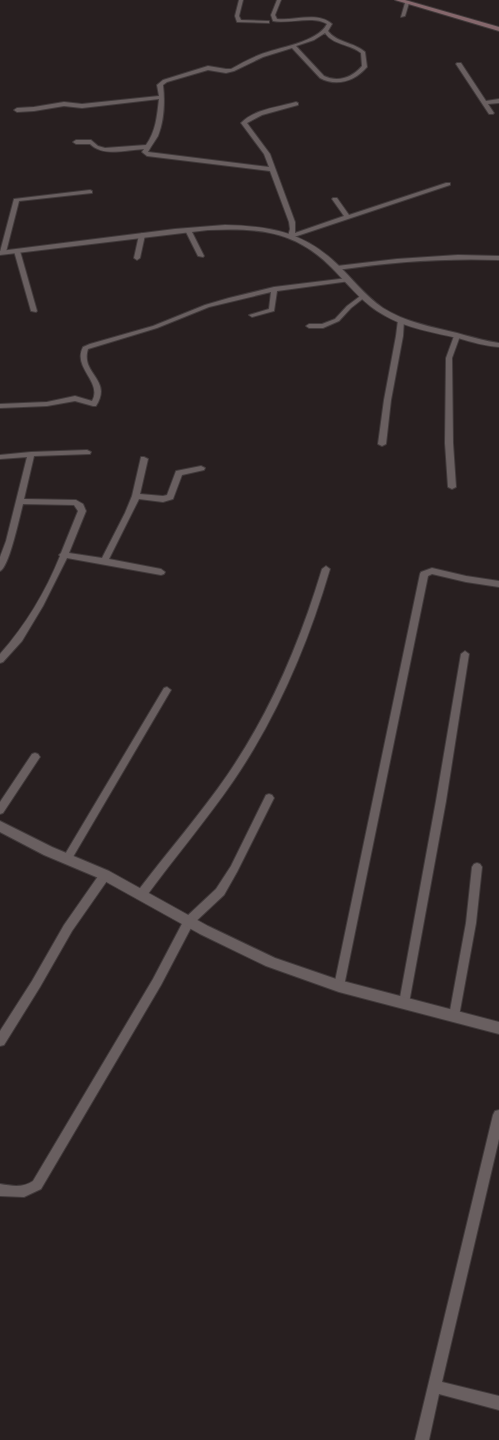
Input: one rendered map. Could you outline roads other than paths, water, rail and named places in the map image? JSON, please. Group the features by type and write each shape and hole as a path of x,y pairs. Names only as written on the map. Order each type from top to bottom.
{"main road":[{"path":"398,0 499,29"}],"street":[{"path":"241,0 237,16 238,21 267,22"},
{"path":"272,169 153,155 145,152 146,147 153,139 157,130 162,97 160,85 165,80 208,68 221,71 232,70 268,53 292,46 326,31 330,24 324,19 318,18 285,22 275,20 273,15 279,0"},
{"path":"403,16 407,2"},
{"path":"292,46 296,48 327,81 333,82 355,76 365,66 363,53 353,46 333,39 326,31"},
{"path":"459,64 491,113"},
{"path":"17,110 64,104 82,106 162,97"},
{"path":"484,102 499,101"},
{"path":"291,236 293,229 292,222 267,154 244,123 246,120 261,114 296,104"},
{"path":"76,142 91,142 96,147 104,150 146,147"},
{"path":"291,236 448,184"},
{"path":"90,192 16,200 1,253 188,230 220,228 255,229 291,236 307,244 319,252 337,268 363,296 384,312 401,320 425,328 499,345"},
{"path":"335,199 348,216"},
{"path":"188,230 201,256"},
{"path":"137,258 142,235"},
{"path":"17,251 34,311"},
{"path":"337,268 383,261 425,258 499,258"},
{"path":"0,406 50,404 64,400 83,399 93,404 98,398 98,389 90,376 83,357 85,348 155,327 213,304 274,289 348,280"},
{"path":"252,315 272,310 274,289"},
{"path":"309,326 323,326 337,320 349,307 363,296"},
{"path":"382,444 389,386 401,336 401,320"},
{"path":"452,487 449,443 449,358 457,336"},
{"path":"0,457 31,454 87,452"},
{"path":"0,568 10,541 31,454"},
{"path":"104,561 128,517 141,481 140,473 144,459"},
{"path":"136,496 163,499 170,498 179,473 201,468"},
{"path":"2,656 19,639 33,617 51,585 82,515 80,506 76,503 20,501"},
{"path":"63,555 161,572"},
{"path":"141,895 157,872 221,792 258,733 296,658 318,597 326,569"},
{"path":"339,986 424,574 432,571 466,579 499,584"},
{"path":"404,1003 441,801 465,654"},
{"path":"67,859 167,690"},
{"path":"0,810 35,757"},
{"path":"0,1190 17,1192 30,1191 37,1185 157,982 189,922 220,892 234,869 269,798"},
{"path":"0,826 48,851 105,875 189,922 271,962 339,986 499,1028"},
{"path":"454,1016 471,923 477,867"},
{"path":"0,1041 36,984 68,928 105,875"},
{"path":"422,1440 499,1115"},
{"path":"434,1386 499,1403"}]}
